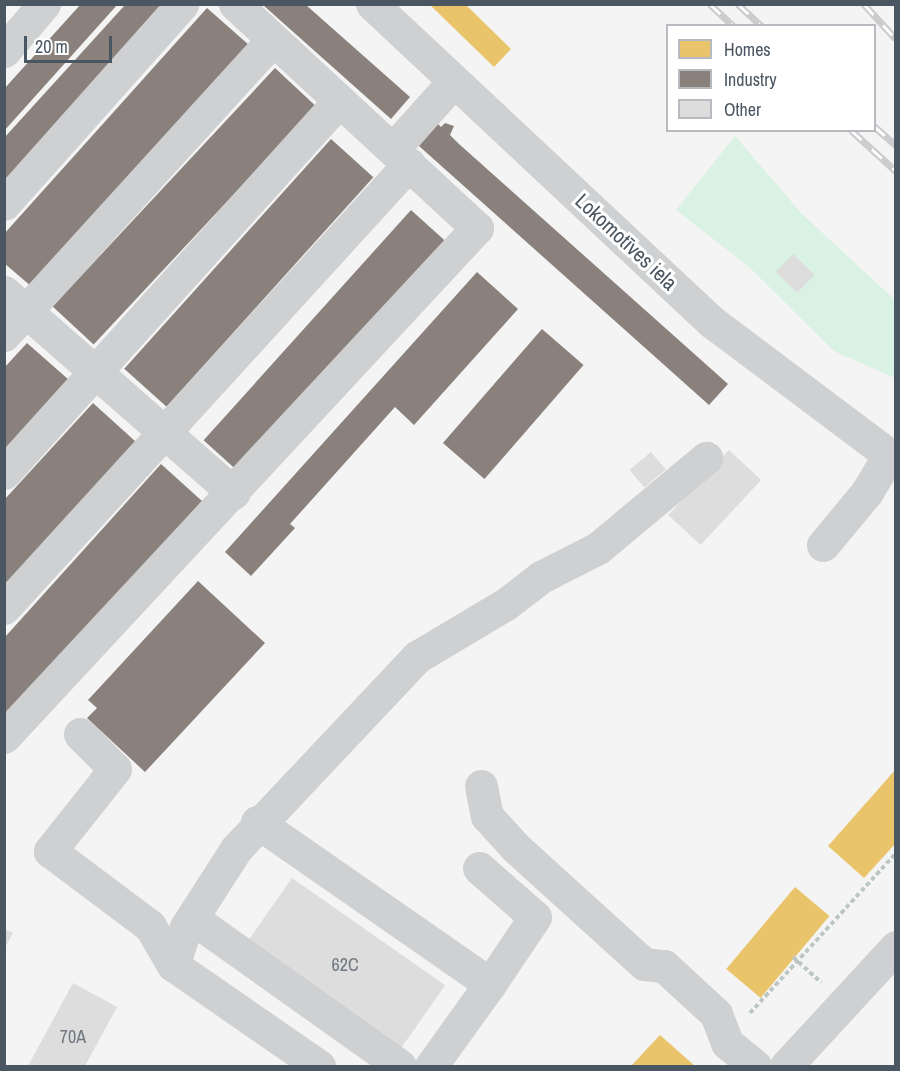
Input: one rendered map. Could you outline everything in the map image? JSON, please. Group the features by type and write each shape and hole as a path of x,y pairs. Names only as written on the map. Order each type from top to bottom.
{"street":[{"path":"4,51 44,4"},
{"path":"4,204 182,4"},
{"path":"4,737 234,494 477,228 235,4"},
{"name":"Lokomotīves iela","path":"372,4 712,322 892,457"},
{"path":"4,335 15,302 272,40"},
{"path":"4,608 165,432 401,157 454,81"},
{"path":"4,473 339,102"},
{"path":"15,302 234,494"},
{"path":"823,546 892,457"},
{"path":"173,965 192,918 257,822 417,657 506,603 541,577 598,548 706,458"},
{"path":"80,734 115,769 50,851 150,926 173,965 319,1066"},
{"path":"482,786 487,816 515,847 644,964 664,966 716,1014 727,1043 755,1066"},
{"path":"257,822 490,984"},
{"path":"432,1066 535,916 479,868"},
{"path":"192,918 400,1066"},
{"path":"786,1066 896,947"}],"path":[{"path":"727,1043 795,959 896,853"},
{"path":"795,959 816,977"}],"green space":[{"path":"735,136 801,213 895,300 895,378 834,351 748,266 676,210"}],"building: Homes":[{"path":"429,4 465,4 511,49 494,67"},
{"path":"896,769 896,843 864,878 828,846"},
{"path":"795,887 829,916 761,998 726,969"},
{"path":"660,1035 695,1066 631,1066"}],"building: Industry":[{"path":"81,4 118,4 4,131 4,89"},
{"path":"125,5 164,5 4,182 4,138"},
{"path":"263,5 306,5 410,97 391,119"},
{"path":"207,8 249,45 32,287 4,263 4,234"},
{"path":"275,68 316,106 94,345 53,306"},
{"path":"445,123 454,126 450,135 459,144 728,384 709,405 419,146 438,124 441,127"},
{"path":"331,139 373,177 167,407 124,369"},
{"path":"411,210 453,248 246,479 204,440"},
{"path":"477,272 518,309 414,425 395,407 290,524 295,528 251,576 225,552"},
{"path":"542,329 584,365 484,479 443,443"},
{"path":"27,343 69,380 4,452 4,368"},
{"path":"93,403 136,442 4,586 4,500"},
{"path":"161,464 202,501 5,720 5,637"},
{"path":"198,581 265,643 145,772 87,718 97,708 88,700"}],"building: Other":[{"path":"793,254 815,275 797,293 776,272"},
{"path":"729,450 761,480 700,545 668,515"},
{"path":"651,452 666,470 644,488 630,470"},
{"path":"292,878 445,985 399,1052 246,944"},
{"path":"4,929 13,933 4,949"},
{"path":"73,983 117,1007 85,1066 28,1066"}],"railway":[{"path":"710,4 732,24"},
{"path":"738,4 760,24"},
{"path":"864,4 896,39"},
{"path":"876,128 896,145"},
{"path":"853,132 896,171"}]}
